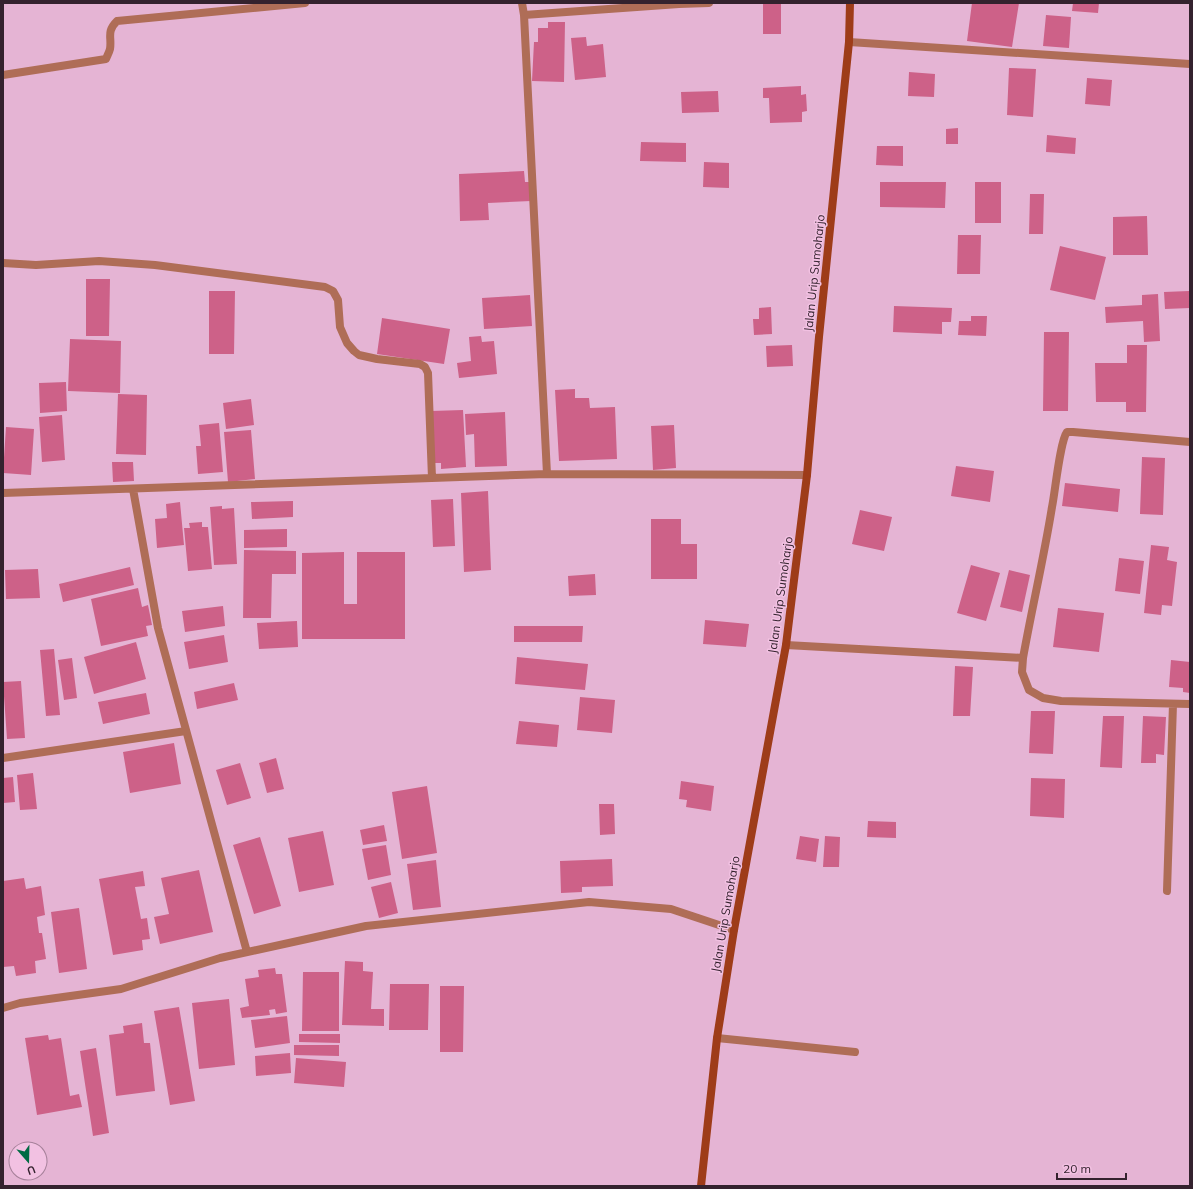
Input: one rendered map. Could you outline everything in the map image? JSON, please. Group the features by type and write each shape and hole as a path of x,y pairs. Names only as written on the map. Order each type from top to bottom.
{"main road":[{"name":"Jalan Urip Sumoharjo","path":"701,1186 717,1038 734,930 786,645 807,475 819,337 849,42 850,3"}],"street":[{"path":"3,75 106,59 110,51 110,34 112,26 117,21 305,3"},
{"path":"522,3 524,15 547,474"},
{"path":"524,15 709,3"},
{"path":"849,42 1190,64"},
{"path":"3,263 36,265 99,261 155,265 325,287 333,291 338,300 340,327 347,343 354,351 359,355 377,359 420,364 425,367 428,373 432,478"},
{"path":"1190,442 1073,432 1067,432 1065,434 1023,658 1022,672 1029,690 1043,698 1060,701 1190,704"},
{"path":"3,493 547,474 807,475"},
{"path":"133,488 158,628 247,952"},
{"path":"786,645 1023,658"},
{"path":"1167,891 1174,704"},
{"path":"3,758 186,731"},
{"path":"3,1008 20,1003 121,989 220,958 366,926 589,902 671,909 734,930"},
{"path":"717,1038 855,1052"}],"building":[{"path":"972,3 1019,3 1012,47 967,41"},
{"path":"1073,3 1099,3 1098,13 1072,11"},
{"path":"763,4 781,4 781,34 763,34"},
{"path":"1046,15 1071,17 1069,48 1043,46"},
{"path":"548,22 565,22 564,82 532,81 534,42 538,42 538,28 548,28"},
{"path":"586,37 587,46 603,44 606,77 575,80 571,38"},
{"path":"1009,68 1036,69 1033,117 1007,115"},
{"path":"909,72 935,74 934,97 908,96"},
{"path":"1087,78 1112,80 1110,106 1085,104"},
{"path":"801,86 801,95 806,94 807,111 802,112 802,122 770,123 769,98 763,98 763,88"},
{"path":"718,91 719,112 682,113 681,92"},
{"path":"958,128 958,144 946,144 946,129"},
{"path":"1047,135 1076,138 1075,154 1046,152"},
{"path":"641,142 686,143 686,162 640,161"},
{"path":"877,146 903,146 903,166 876,165"},
{"path":"704,162 729,163 729,188 703,187"},
{"path":"524,171 525,182 531,182 531,201 488,203 489,220 460,221 459,174"},
{"path":"880,182 946,182 945,208 880,207"},
{"path":"975,182 1001,182 1001,223 975,223"},
{"path":"1030,194 1044,194 1043,234 1029,234"},
{"path":"1147,216 1148,255 1113,255 1113,217"},
{"path":"958,235 981,235 980,274 957,274"},
{"path":"1060,246 1106,257 1095,300 1050,290"},
{"path":"86,279 110,279 109,336 86,336"},
{"path":"209,291 235,291 234,354 209,354"},
{"path":"1189,291 1190,308 1165,309 1164,292"},
{"path":"1158,294 1160,341 1144,342 1143,321 1106,323 1105,307 1142,305 1142,295"},
{"path":"530,295 532,326 484,329 482,298"},
{"path":"894,306 952,308 951,322 942,322 942,334 893,332"},
{"path":"771,307 772,334 754,335 753,319 759,319 759,308"},
{"path":"971,316 987,316 986,336 958,335 959,321 971,321"},
{"path":"382,318 450,329 444,364 377,354"},
{"path":"1044,332 1069,332 1068,411 1043,411"},
{"path":"481,336 482,342 494,341 497,374 459,378 457,363 471,361 469,337"},
{"path":"70,339 121,341 120,393 68,391"},
{"path":"792,345 793,366 767,367 766,346"},
{"path":"1127,345 1147,345 1146,412 1126,412 1126,402 1096,402 1095,363 1127,363"},
{"path":"66,382 67,411 40,413 39,383"},
{"path":"575,389 575,398 589,398 590,408 615,407 617,459 559,461 555,390"},
{"path":"118,394 147,395 146,455 116,454"},
{"path":"251,399 254,425 226,429 223,403"},
{"path":"463,410 466,467 441,469 441,463 433,463 431,411"},
{"path":"505,412 507,466 475,467 474,434 466,435 465,414"},
{"path":"62,415 65,460 42,462 39,417"},
{"path":"219,423 223,472 198,474 196,446 201,446 199,425"},
{"path":"674,425 676,468 653,470 651,426"},
{"path":"6,427 34,429 31,475 3,473"},
{"path":"251,430 255,479 228,482 224,432"},
{"path":"1142,457 1165,458 1163,515 1140,514"},
{"path":"112,462 133,462 134,481 113,482"},
{"path":"956,466 994,471 990,502 951,496"},
{"path":"1065,483 1120,489 1118,512 1062,506"},
{"path":"488,491 491,570 464,572 461,493"},
{"path":"453,499 455,546 433,547 431,500"},
{"path":"293,501 293,517 252,519 251,502"},
{"path":"180,502 184,545 157,548 155,519 167,518 166,504"},
{"path":"222,506 222,509 234,508 237,564 214,565 210,507"},
{"path":"860,510 892,517 884,551 852,544"},
{"path":"651,519 681,519 681,544 697,544 697,579 651,579"},
{"path":"202,522 202,527 208,527 212,569 188,571 184,528 190,528 189,523"},
{"path":"287,529 287,547 244,548 244,530"},
{"path":"1151,545 1169,547 1167,560 1177,562 1172,606 1162,605 1161,615 1144,613"},
{"path":"244,550 296,551 296,574 272,574 271,618 243,618"},
{"path":"344,552 344,604 357,604 357,552 405,552 405,639 302,639 302,553"},
{"path":"1119,558 1144,561 1140,594 1115,591"},
{"path":"971,565 1000,573 986,621 957,613"},
{"path":"130,567 134,585 63,602 59,584"},
{"path":"38,569 40,598 6,599 5,570"},
{"path":"1009,570 1030,575 1022,612 1000,607"},
{"path":"595,574 596,595 569,596 568,576"},
{"path":"138,588 142,607 148,605 152,625 146,626 148,636 101,646 91,599"},
{"path":"223,606 225,626 185,632 182,611"},
{"path":"1058,608 1104,613 1099,652 1053,647"},
{"path":"705,620 749,624 746,647 703,644"},
{"path":"297,621 298,647 259,649 257,623"},
{"path":"514,626 583,626 582,642 514,642"},
{"path":"224,635 228,662 189,669 184,642"},
{"path":"136,642 146,679 94,694 84,657"},
{"path":"54,649 60,715 46,716 40,650"},
{"path":"517,657 588,664 585,690 515,684"},
{"path":"72,658 77,698 64,700 58,660"},
{"path":"1171,660 1190,662 1190,693 1183,692 1183,688 1169,687"},
{"path":"955,666 973,667 970,716 953,716"},
{"path":"21,681 25,738 7,739 3,682"},
{"path":"234,683 238,700 197,709 194,692"},
{"path":"146,693 150,714 103,724 98,702"},
{"path":"580,697 615,700 612,733 577,730"},
{"path":"1031,711 1055,711 1053,754 1029,753"},
{"path":"1103,716 1124,716 1122,768 1100,767"},
{"path":"1143,716 1166,717 1164,755 1156,754 1156,763 1141,763"},
{"path":"519,721 559,725 557,747 516,744"},
{"path":"174,743 181,784 130,793 123,752"},
{"path":"276,758 284,789 267,793 259,763"},
{"path":"240,763 251,798 227,805 216,770"},
{"path":"33,773 37,809 20,810 17,775"},
{"path":"13,777 15,802 3,803 3,778"},
{"path":"1031,778 1065,779 1064,818 1030,816"},
{"path":"681,781 714,786 711,811 686,807 687,800 679,799"},
{"path":"427,786 437,853 402,859 392,792"},
{"path":"599,804 614,804 615,834 600,835"},
{"path":"868,821 896,822 896,838 867,837"},
{"path":"384,825 387,841 363,845 360,830"},
{"path":"323,831 334,885 299,892 288,838"},
{"path":"800,836 819,839 816,862 796,859"},
{"path":"825,836 840,837 839,867 823,867"},
{"path":"260,837 281,906 254,914 233,845"},
{"path":"386,845 391,875 368,880 362,849"},
{"path":"612,859 613,886 582,887 582,892 561,893 560,861"},
{"path":"436,860 441,907 413,910 407,864"},
{"path":"199,870 213,932 160,944 154,917 169,914 161,878"},
{"path":"143,871 145,886 135,887 141,919 147,918 150,939 142,940 143,950 113,955 99,879"},
{"path":"24,878 26,889 41,886 45,915 37,917 39,933 42,933 46,959 35,961 36,973 16,976 14,966 3,967 3,881"},
{"path":"391,882 398,913 379,918 371,887"},
{"path":"79,908 87,969 59,973 51,912"},
{"path":"345,961 363,962 363,971 373,972 371,1009 384,1009 384,1026 342,1025"},
{"path":"275,968 276,974 282,974 287,1012 276,1014 275,1009 269,1010 270,1015 242,1018 240,1008 249,1006 245,979 259,977 258,970"},
{"path":"303,972 339,972 339,1031 302,1031"},
{"path":"390,984 429,984 428,1030 389,1030"},
{"path":"440,986 464,986 463,1052 440,1052"},
{"path":"229,999 235,1065 199,1069 192,1003"},
{"path":"179,1007 195,1101 170,1105 154,1011"},
{"path":"287,1016 290,1043 255,1048 251,1020"},
{"path":"142,1023 144,1043 150,1043 155,1091 116,1096 109,1035 124,1033 123,1026"},
{"path":"299,1034 340,1034 340,1043 299,1042"},
{"path":"48,1035 49,1040 61,1038 70,1096 79,1094 82,1107 37,1115 25,1038"},
{"path":"294,1045 339,1045 339,1056 294,1055"},
{"path":"96,1048 109,1133 93,1136 80,1051"},
{"path":"290,1053 291,1073 256,1076 255,1056"},
{"path":"296,1058 346,1062 344,1087 294,1083"}]}
